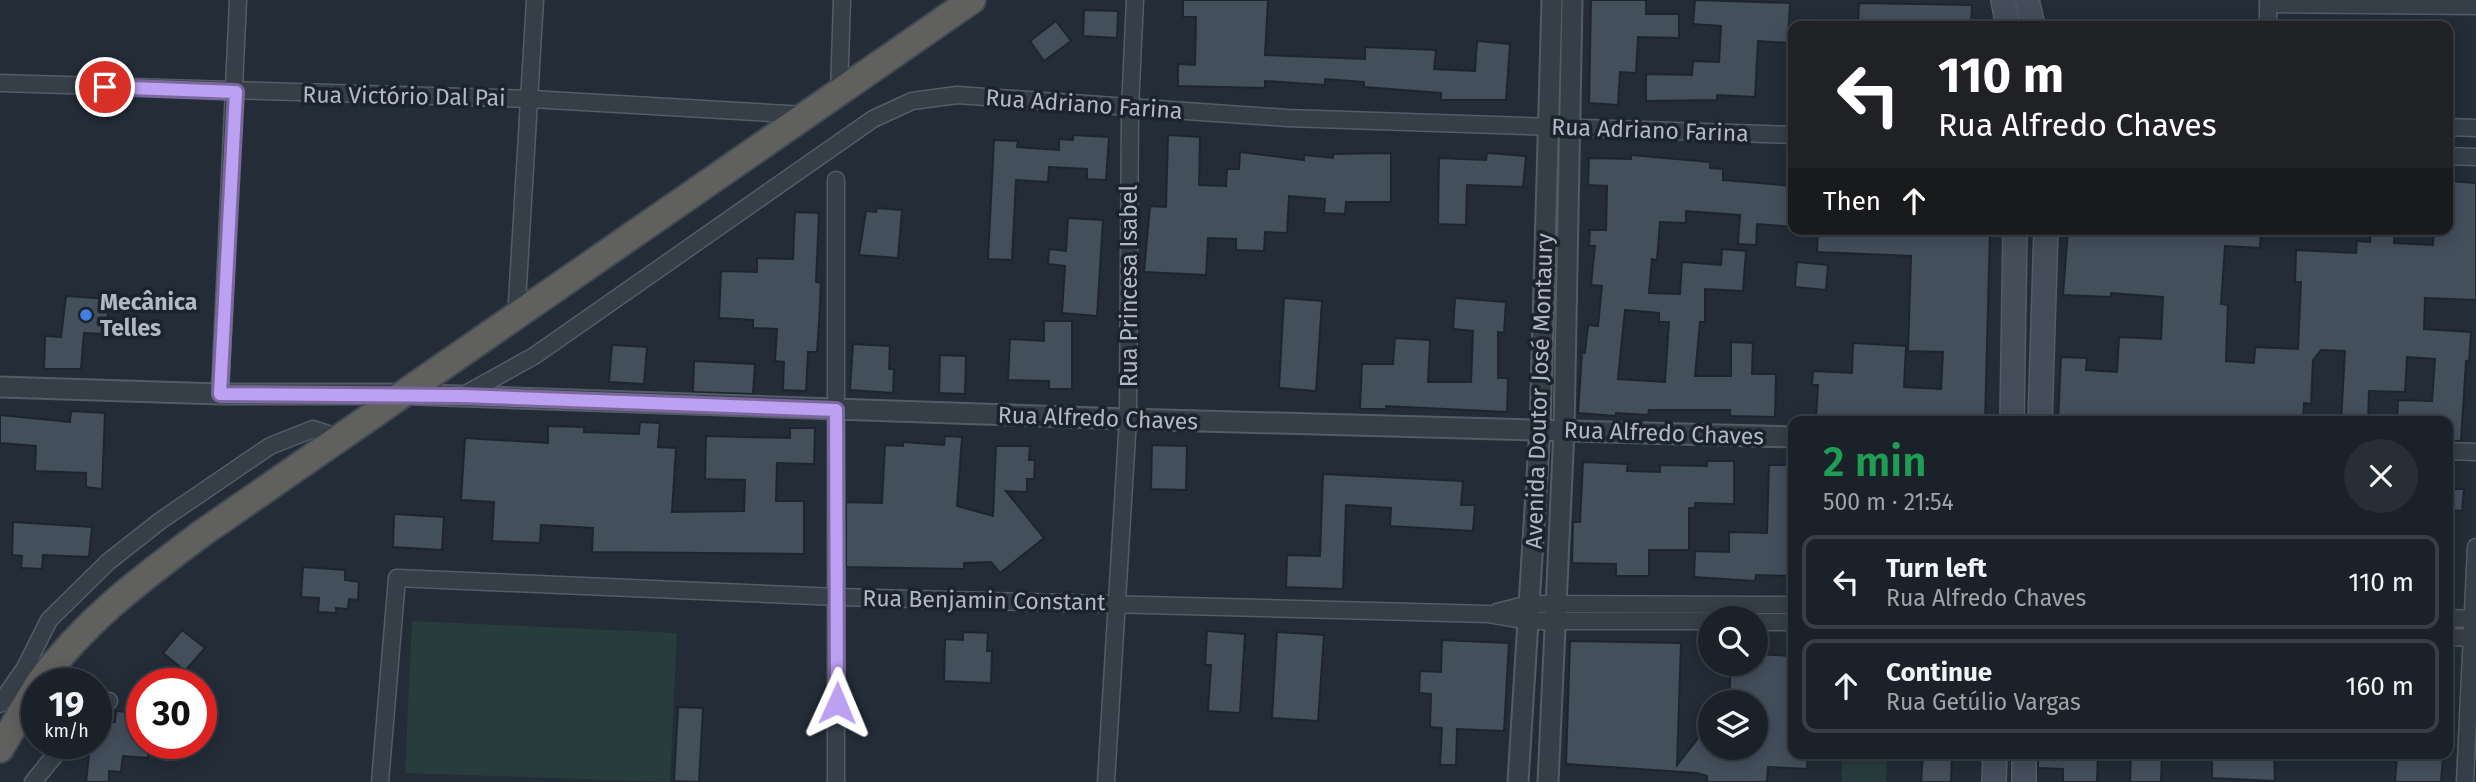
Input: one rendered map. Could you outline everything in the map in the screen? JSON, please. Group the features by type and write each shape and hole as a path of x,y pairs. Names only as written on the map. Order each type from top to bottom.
{"highway":[{"path":"50,668 66,647 116,598 402,394 516,319 972,0"},
{"path":"0,749 21,713"}],"main road":[{"path":"2003,0 2007,21"},
{"path":"2027,0 2032,21"},
{"path":"2012,416 2015,235"},
{"path":"2040,416 2046,235"},
{"path":"1994,782 1995,759"},
{"path":"2024,759 2024,782"}],"street":[{"path":"220,394 236,92 238,0"},
{"path":"516,319 531,99 534,0"},
{"path":"839,93 842,0"},
{"name":"Rua Princesa Isabel","path":"1105,782 1119,602 1128,419 1130,108 1135,0"},
{"name":"Avenida Doutor José Montaury","path":"1518,782 1540,428 1552,0"},
{"name":"Avenida Doutor José Montaury","path":"1548,782 1564,430 1572,0"},
{"path":"2267,21 2268,2 2476,6"},
{"name":"Rua Victório Dal Pai","path":"0,83 531,99 808,115"},
{"name":"Rua Adriano Farina","path":"462,396 534,356 873,119 912,102 957,95 1287,118 1788,135"},
{"path":"2453,127 2476,128"},
{"path":"2453,156 2476,157"},
{"path":"836,180 836,782"},
{"name":"Rua Alfredo Chaves","path":"0,387 220,394 402,394 836,410 1788,437"},
{"path":"0,704 25,668 49,620 108,562 149,529 271,446 313,429 340,438"},
{"path":"2453,451 2476,452"},
{"path":"2465,782 2474,638 2476,547"},
{"name":"Rua Benjamin Constant","path":"380,782 397,578 838,597 1119,602 1488,614 1529,612 1698,620"},
{"name":"Rua Benjamin Constant","path":"1557,613 1788,605"},
{"path":"2453,618 2474,619"},
{"path":"1768,622 1788,622"},
{"path":"2453,637 2474,638"},
{"path":"33,782 52,759"}],"shaded area":[{"path":"412,621 677,633 670,782 405,773"},
{"path":"1842,759 1887,759 1886,782 1842,782"}],"building":[{"path":"1183,0 1268,0 1265,55 1365,59 1365,47 1436,50 1434,69 1475,71 1477,41 1510,44 1506,100 1441,100 1441,93 1364,87 1364,82 1325,79 1325,85 1265,81 1265,88 1178,86 1178,64 1195,65 1196,17 1183,17"},
{"path":"1591,0 1646,0 1646,14 1679,14 1679,38 1638,37 1636,73 1620,72 1618,105 1589,103"},
{"path":"1695,0 1790,3 1788,43 1758,41 1755,97 1717,95 1717,100 1646,101 1646,74 1692,75 1693,61 1719,62 1721,26 1693,24"},
{"path":"1859,3 1972,5 1971,21 1858,21"},
{"path":"1084,10 1118,11 1117,38 1083,36"},
{"path":"1056,21 1071,41 1044,61 1030,41"},
{"path":"1073,135 1109,137 1106,180 1087,179 1087,169 1049,167 1048,182 1016,180 1012,260 988,259 994,140 1018,141 1017,147 1059,150 1059,139 1073,140"},
{"path":"1168,135 1200,137 1199,185 1226,186 1227,169 1239,169 1240,152 1304,160 1304,155 1333,158 1333,154 1391,153 1391,202 1346,202 1345,214 1324,213 1325,199 1289,196 1287,233 1265,232 1264,251 1236,250 1236,239 1208,238 1206,275 1144,272 1150,206 1166,207"},
{"path":"1487,153 1526,156 1523,187 1467,185 1466,225 1438,224 1439,158 1486,160"},
{"path":"1631,155 1710,162 1710,168 1723,169 1723,180 1788,185 1788,227 1757,224 1756,245 1738,244 1740,215 1686,211 1686,223 1660,222 1657,260 1652,259 1649,293 1680,294 1682,262 1721,265 1722,249 1746,251 1743,291 1705,289 1705,322 1700,322 1695,376 1731,376 1731,342 1753,343 1752,374 1776,374 1775,417 1730,416 1730,410 1649,410 1648,415 1616,413 1616,416 1578,413 1582,352 1585,353 1588,325 1598,326 1602,286 1591,285 1595,246 1589,246 1590,230 1606,230 1607,186 1588,185 1589,158 1631,159","holes":["1625,310 1659,313 1659,322 1669,322 1665,382 1618,379"]},
{"path":"2453,181 2476,183 2476,300 2425,298 2424,329 2471,332 2469,362 2466,361 2461,441 2453,441 2453,416 2397,416 2398,400 2432,401 2435,359 2407,357 2405,392 2369,391 2368,416 2341,416 2345,351 2321,350 2313,360 2311,404 2304,403 2303,416 2058,416 2061,357 2087,358 2086,370 2117,372 2119,337 2161,339 2163,297 2111,293 2111,297 2063,295 2068,235 2261,235 2260,248 2225,246 2221,304 2228,305 2226,361 2254,363 2255,347 2298,349 2301,282 2295,282 2296,250 2356,253 2357,241 2370,242 2371,235 2395,235 2394,243 2433,245 2434,235 2453,235"},
{"path":"877,208 902,210 898,258 859,255 866,211 876,212"},
{"path":"795,212 819,213 816,282 821,283 817,352 808,352 806,391 783,390 784,362 775,361 777,329 753,328 753,320 719,318 721,271 757,272 757,258 793,259"},
{"path":"1068,218 1103,220 1097,316 1062,313 1065,266 1048,264 1049,249 1066,251"},
{"path":"1818,235 1990,235 1985,416 1816,416 1818,385 1812,385 1813,371 1852,373 1853,343 1906,346 1904,387 1941,389 1943,352 1908,351 1911,256 1817,252"},
{"path":"1797,262 1828,265 1826,290 1795,287"},
{"path":"66,296 109,299 106,334 84,333 81,369 44,369 45,336 61,337"},
{"path":"1284,298 1322,301 1316,391 1279,388"},
{"path":"1455,298 1506,302 1504,333 1498,332 1498,378 1508,378 1507,412 1386,406 1386,409 1360,409 1362,364 1393,364 1395,338 1430,340 1428,382 1471,382 1473,331 1453,329"},
{"path":"1044,321 1072,321 1072,389 1049,389 1049,381 1008,380 1010,339 1044,341"},
{"path":"853,344 890,346 889,369 894,369 893,393 850,390"},
{"path":"612,345 647,347 644,384 609,382"},
{"path":"940,355 966,356 965,394 939,393"},
{"path":"694,361 755,364 753,394 693,392"},
{"path":"71,411 105,413 102,489 86,487 86,473 35,471 36,446 0,443 0,415 70,422"},
{"path":"640,422 660,423 658,447 676,448 672,512 744,511 745,480 705,479 706,436 790,438 790,428 815,428 814,464 777,463 776,501 804,501 804,554 592,552 593,528 541,525 540,543 492,541 494,502 461,500 465,438 548,443 548,426 584,427 584,432 639,434"},
{"path":"945,436 962,437 957,506 993,516 996,446 1030,446 1029,460 1035,460 1034,479 1027,479 1027,492 1006,491 1044,538 1000,573 991,562 964,563 964,569 846,567 846,502 882,503 885,445 903,446 903,442 944,445"},
{"path":"1152,445 1187,446 1186,490 1151,489"},
{"path":"1707,461 1734,461 1734,504 1695,503 1695,508 1689,508 1689,550 1649,550 1649,576 1616,576 1616,564 1572,563 1573,522 1580,522 1583,462 1628,464 1627,471 1660,472 1660,465 1707,466"},
{"path":"1769,465 1788,465 1788,576 1756,575 1755,581 1694,577 1695,551 1729,552 1729,532 1767,533"},
{"path":"1323,474 1463,481 1461,505 1475,505 1473,531 1390,526 1391,508 1346,505 1343,589 1286,587 1287,555 1320,556"},
{"path":"2453,489 2464,489 2462,511 2453,510"},
{"path":"394,514 444,517 442,550 393,547"},
{"path":"13,522 92,527 89,557 43,555 42,569 21,568 22,556 12,555"},
{"path":"303,567 345,570 345,580 359,582 358,600 349,599 348,609 336,608 336,613 318,612 319,598 301,597"},
{"path":"182,630 205,648 188,668 181,668 163,653"},
{"path":"1207,631 1245,634 1240,713 1208,711 1211,665 1205,665"},
{"path":"963,632 988,633 987,651 992,651 991,683 944,681 945,639 963,640"},
{"path":"1277,632 1324,635 1318,721 1272,718"},
{"path":"1442,640 1509,643 1504,731 1457,729 1456,765 1440,765 1442,728 1430,727 1431,694 1419,693 1420,671 1441,672"},
{"path":"1570,641 1681,643 1677,765 1698,738 1698,760 1768,760 1768,690 1730,690 1730,676 1768,676 1768,655 1788,656 1788,759 1808,759 1807,769 1768,767 1767,782 1707,782 1707,776 1697,773 1566,764"},
{"path":"678,707 703,708 699,782 674,781"},
{"path":"116,711 126,712 126,756 123,756 121,772 109,771 109,782 86,782 88,759 112,759 112,722 115,722"},
{"path":"1923,759 1952,759 1951,782 1921,782"},
{"path":"2038,759 2098,759 2097,782 2063,782 2063,769 2038,768"},
{"path":"2131,759 2162,759 2161,782 2130,782"},
{"path":"2212,759 2274,759 2275,781 2212,778"},
{"path":"2397,759 2443,759 2441,782 2395,782"}],"place":[{"name":"Mecânica Telles","path":"86,315"}],"route":[{"path":"105,87 236,92 220,394 402,394 836,410 837,703"}]}
